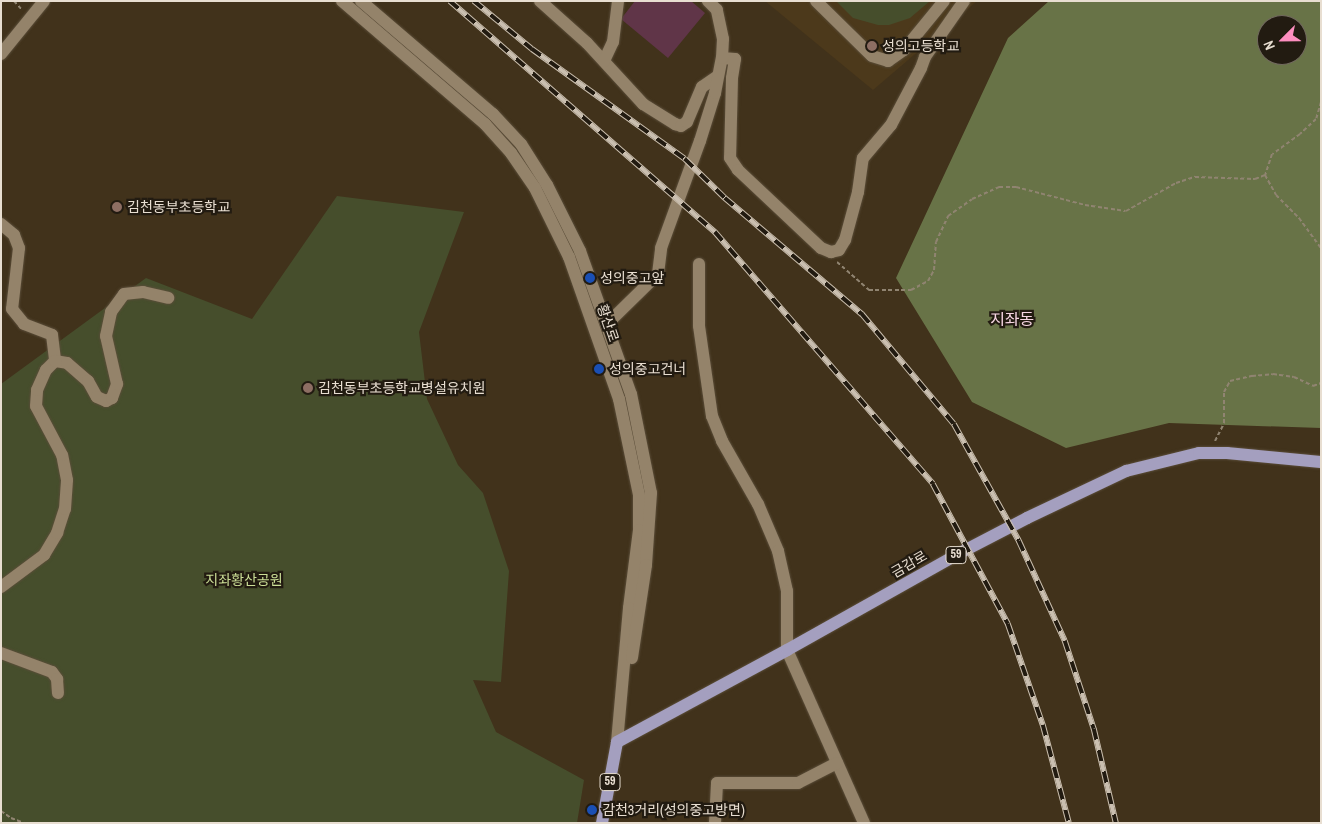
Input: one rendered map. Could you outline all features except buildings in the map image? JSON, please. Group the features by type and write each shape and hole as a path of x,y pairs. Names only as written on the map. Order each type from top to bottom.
{"main road":[{"name":"금감로","path":"617,742 787,650 956,554 1126,470 1163,460 1208,452 1321,462"},
{"name":"황산로","path":"602,823 617,742"}],"street":[{"path":"1,54 44,1"},
{"name":"황산로","path":"342,1 485,124 511,153 534,188 569,257 619,398 640,495 617,742"},
{"name":"황산로","path":"361,1 494,114 521,144 547,185 566,221 580,251 607,324 630,394 651,493 650,529 642,600 617,742"},
{"path":"540,1 587,43 642,104 681,126 690,116 702,87 718,76"},
{"path":"604,61 613,42 618,1"},
{"path":"607,324 658,274 661,248 700,141 722,58 723,39 717,10 708,1"},
{"path":"816,1 872,56 888,61 904,50 944,1"},
{"path":"722,58 736,59 732,78 730,158 738,170 821,248 832,252 839,250 844,240 858,192 863,158 891,125 925,57 964,1"},
{"path":"1,224 14,235 18,248 12,309 24,324 52,336 55,360 46,370 37,390 36,406 62,454 67,480 64,509 57,533 44,555 1,588"},
{"path":"699,264 699,326 712,416 722,441 758,504 778,551 787,591 787,650 864,823"},
{"path":"55,360 66,363 88,381 97,397 106,401 112,398 117,384 106,336 111,312 124,294 142,292 168,298"},
{"path":"1,653 52,672 57,679 58,694"},
{"path":"715,823 717,783 798,783 838,763"}],"path":[{"path":"1321,102 1316,118 1300,134 1272,154 1265,175 1276,195 1299,218 1321,248"},
{"path":"832,252 837,262 869,290 911,290 928,281 934,270 936,242 948,216 972,199 999,188 1016,187 1085,205 1126,211 1176,183 1195,177 1254,179 1265,175"},
{"path":"1208,452 1224,424 1224,392 1230,381 1272,374 1294,377 1313,386 1321,383"},
{"path":"1,811 11,818 24,823"}],"shaded area":[{"name":"성의고등학교","path":"765,1 977,1 873,90"}],"green space":[{"path":"836,1 930,1 910,18 889,25 878,25 853,18"},
{"path":"1049,1 1321,1 1321,428 1169,423 1066,448 972,402 896,278 1008,38"},
{"name":"지좌황산공원","path":"337,196 464,212 419,332 427,399 458,465 483,493 509,571 501,682 473,680 496,732 584,780 577,823 1,823 1,384 146,278 252,319"}],"railway":[{"path":"450,1 715,232 933,484 1008,624 1043,725 1069,823"},
{"path":"474,1 532,49 685,159 725,198 862,314 954,424 1019,541 1065,641 1094,729 1116,823"}],"place":[{"name":"성의고등학교","path":"872,46"},
{"name":"김천동부초등학교","path":"117,207"},
{"name":"성의중고앞","path":"590,278"},
{"name":"성의중고건너","path":"599,369"},
{"name":"김천동부초등학교병설유치원","path":"308,388"},
{"name":"감천3거리(성의중고방면)","path":"592,810"}],"district":[{"name":"지좌동","path":"1012,319"}]}
